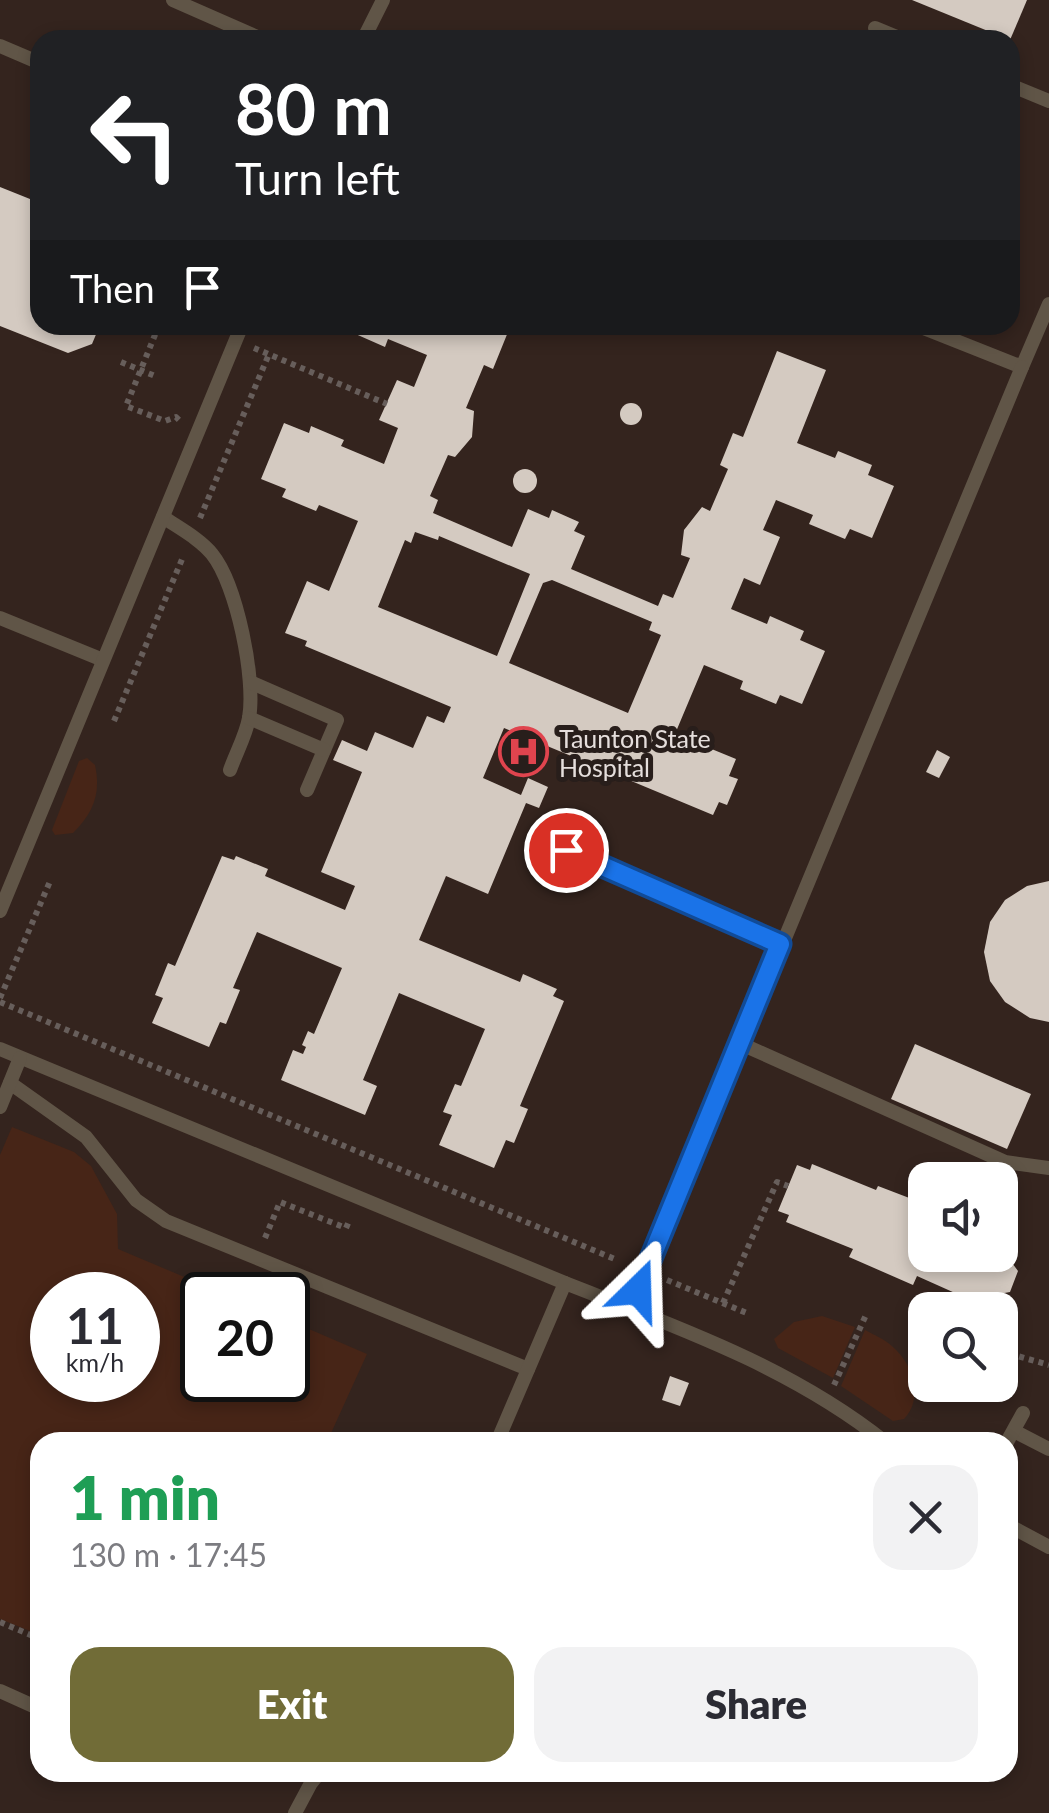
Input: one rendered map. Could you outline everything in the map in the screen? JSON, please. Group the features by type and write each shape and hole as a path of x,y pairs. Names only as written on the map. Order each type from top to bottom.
{"lane":[{"path":"173,0 241,30"},
{"path":"368,30 383,0"},
{"path":"875,28 880,30"},
{"path":"0,46 30,60"},
{"path":"1020,89 1049,101"},
{"path":"631,1309 1049,304"},
{"path":"0,911 238,335"},
{"path":"941,335 1022,367"},
{"path":"163,517 212,553 230,584 239,612 250,682 249,718 230,770"},
{"path":"0,618 103,660"},
{"path":"250,682 337,720 306,790"},
{"path":"249,718 324,750"},
{"path":"566,850 780,944"},
{"path":"739,1042 1005,1162 1049,1168"},
{"path":"0,1049 770,1367 828,1400 871,1432"},
{"path":"0,1107 20,1058"},
{"path":"10,1083 86,1137 136,1200 166,1221 528,1369"},
{"path":"500,1432 566,1283"},
{"path":"1013,1432 1023,1413"},
{"path":"1018,1439 1049,1449"},
{"path":"1018,1530 1049,1547"},
{"path":"0,1691 30,1705"},
{"path":"295,1813 312,1782"}],"path":[{"path":"155,335 126,406 165,422 176,417 196,438"},
{"path":"245,335 386,404"},
{"path":"122,362 155,376"},
{"path":"51,879 0,1000 617,1260"},
{"path":"369,1174 376,1158"},
{"path":"723,1303 777,1182 788,1186"},
{"path":"257,1258 280,1202 346,1228 350,1218"},
{"path":"663,1278 749,1314"},
{"path":"828,1400 866,1316"},
{"path":"1018,1356 1049,1365"},
{"path":"0,1622 30,1635"}],"shaded area":[{"name":"Taunton State Hospital","path":"0,0 1049,0 1049,1813 0,1813"},
{"path":"87,758 95,765 94,802 73,833 55,835 52,830 79,761"},
{"path":"12,1127 74,1152 91,1166 117,1214 118,1249 180,1275 180,1402 310,1402 310,1329 367,1354 332,1432 30,1432 30,1631 0,1619 0,1155"},
{"path":"822,1316 855,1327 833,1378 778,1348 774,1339 794,1322"},
{"path":"865,1330 900,1354 908,1367 908,1402 914,1402 904,1419 893,1421 841,1386"}],"building":[{"path":"912,0 1027,0 1014,30 986,30"},
{"path":"0,187 30,199 30,335 96,335 92,344 68,353 0,326"},
{"path":"358,335 507,335 493,369 484,365 466,408 474,411 472,437 455,457 448,455 430,496 438,500 433,513 512,547 528,509 549,518 552,510 579,522 574,531 585,536 571,569 658,606 663,594 673,598 690,558 681,555 684,530 702,507 710,511 728,469 720,465 733,433 743,437 777,351 826,370 797,443 835,458 838,451 872,465 868,475 894,486 872,538 850,529 845,539 809,524 813,515 776,500 763,530 780,537 760,585 744,578 731,609 767,624 770,616 804,631 800,640 825,651 802,704 780,695 776,704 740,689 743,681 704,665 675,734 736,759 729,776 738,779 727,805 719,802 713,815 504,728 483,778 521,795 528,778 548,787 539,808 526,803 488,894 446,876 419,940 520,982 523,974 557,989 553,996 564,1001 520,1106 528,1109 514,1143 506,1140 494,1168 439,1145 452,1115 443,1112 455,1084 461,1086 485,1029 399,993 363,1080 377,1086 365,1115 281,1080 293,1050 303,1054 308,1031 314,1034 342,968 257,932 233,988 240,990 226,1024 220,1022 209,1047 152,1023 163,998 155,995 168,963 175,966 222,856 234,860 236,856 268,869 265,876 345,910 355,886 321,872 362,772 333,760 342,740 367,751 375,732 413,748 427,716 444,723 451,707 305,646 307,641 285,633 307,581 329,591 358,521 319,505 316,511 282,497 286,489 261,479 284,423 309,433 311,426 344,440 341,446 384,464 398,428 379,420 397,380 414,387 427,355 388,339 385,347","holes":["415,532 438,540 439,536 530,574 497,656 378,607 405,540 411,543","552,580 652,622 649,630 661,635 628,713 509,663 543,583"]},
{"path":"631,403 639,406 639,422 631,425 623,422 620,414 623,406"},
{"path":"525,469 534,472 534,490 525,493 516,490 513,481 516,472"},
{"path":"937,750 950,757 939,778 926,772"},
{"path":"1049,881 1049,1022 1030,1018 1005,1002 990,981 984,952 990,922 1005,900 1027,886"},
{"path":"915,1044 1031,1094 1007,1149 891,1099"},
{"path":"812,1164 876,1190 878,1186 908,1197 908,1272 1018,1272 1010,1292 953,1292 917,1276 913,1285 849,1257 853,1249 786,1222 789,1215 778,1211 797,1165 810,1170"},
{"path":"670,1376 689,1383 680,1406 662,1400"}],"place":[{"name":"Taunton State Hospital","path":"524,752"}],"route":[{"path":"566,850 780,944 638,1290"}]}
